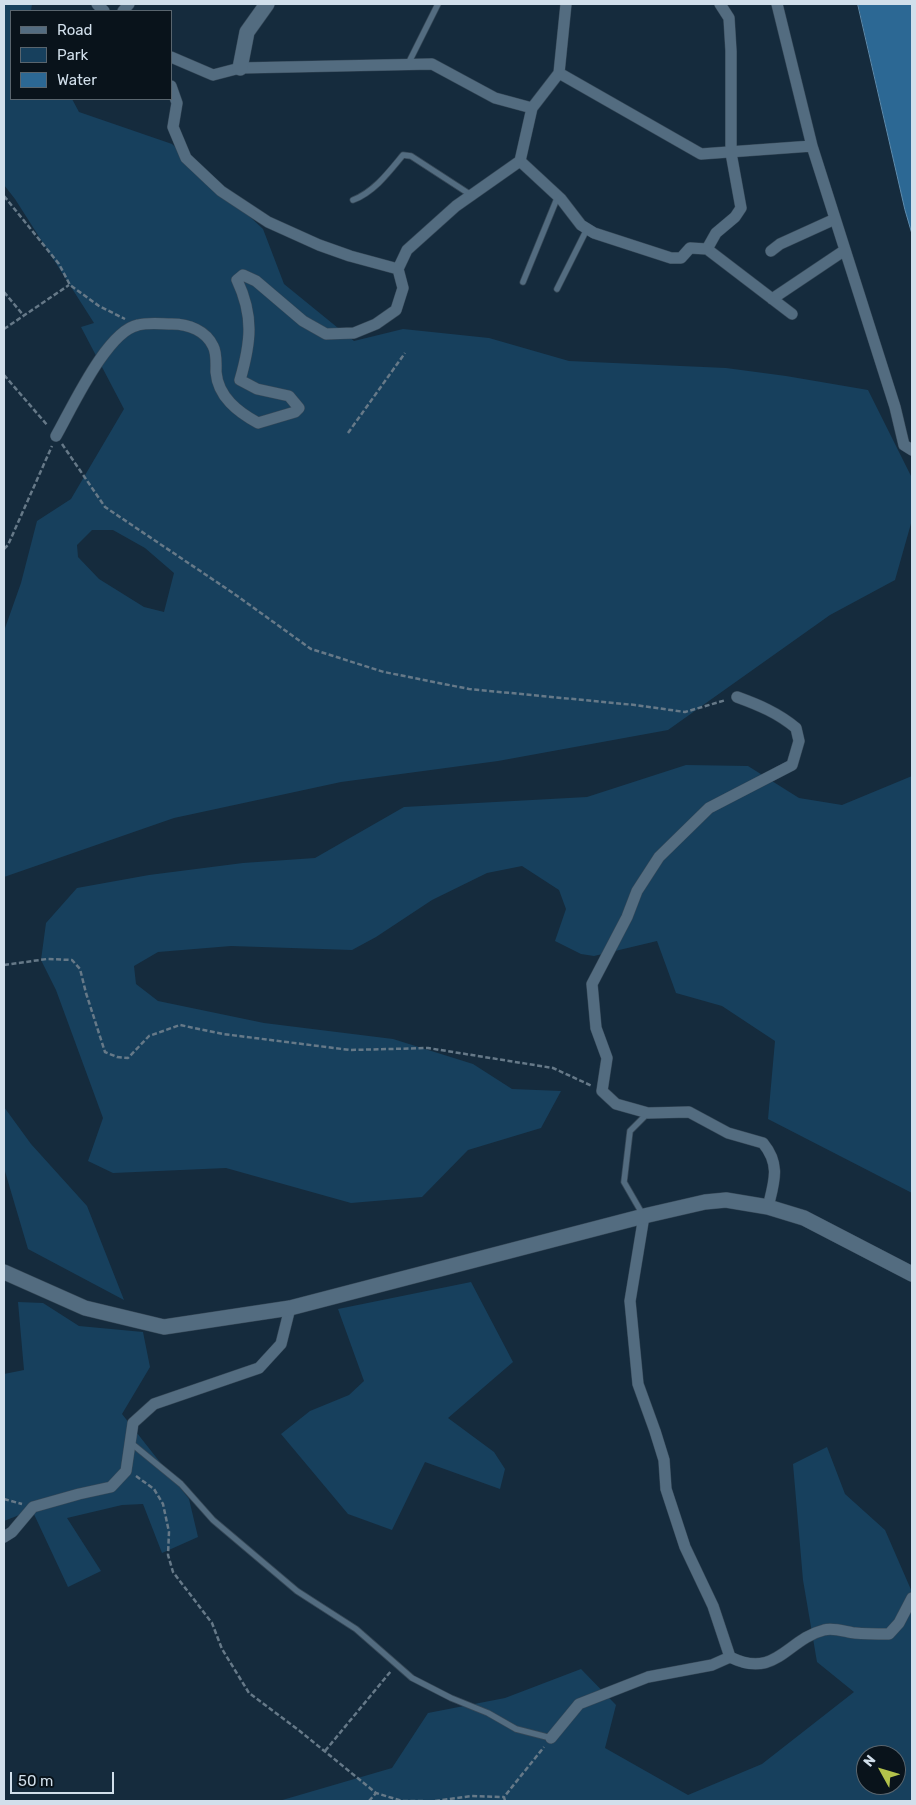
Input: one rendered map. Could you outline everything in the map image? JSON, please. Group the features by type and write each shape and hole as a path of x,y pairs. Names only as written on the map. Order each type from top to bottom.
{"street":[{"path":"240,68 247,32 267,4"},
{"path":"56,436 107,348 123,331 138,325 179,324 201,330 214,347 217,378 225,398 241,414 258,423 295,412 299,408 288,396 257,389 240,380 248,350 249,314 237,280 243,275 256,281 303,321 326,334 354,333 376,324 396,310 403,288 398,270 407,250 456,206 520,161 532,108 559,73 566,4"},
{"path":"707,249 716,234 735,217 741,208 731,153 731,51 729,18 720,4"},
{"path":"778,4 812,146 895,407 904,445 912,450"},
{"path":"172,57 213,75 240,68 432,64 495,98 532,108"},
{"path":"559,73 701,154 812,146"},
{"path":"172,89 177,103 173,127 186,158 221,191 268,222 319,245 398,270"},
{"path":"520,161 558,196 581,225 594,233 672,258 681,258 690,248 707,249 792,314"},
{"path":"771,251 780,244 835,219"},
{"path":"772,299 845,250"},
{"path":"737,697 782,716 796,728 798,741 792,765 709,808 659,857 637,891 627,917 592,984 596,1028 606,1058 602,1091 616,1104 648,1112 689,1112 728,1133 763,1143 773,1160 776,1177 768,1207"},
{"path":"4,1272 86,1308 164,1328 290,1308 644,1216 705,1202 726,1200 768,1207 804,1218 912,1274"},
{"path":"644,1216 630,1301 638,1384 662,1453 666,1490 685,1547 713,1606 730,1657"},
{"path":"4,1538 12,1532 33,1507 111,1487 126,1471 133,1422 154,1404 259,1368 281,1344 290,1308"},
{"path":"551,1738 579,1704 648,1677 712,1664 730,1657 744,1663 757,1664 779,1658 806,1638 825,1629 854,1633 890,1634 899,1623 912,1598"}],"lane":[{"path":"408,64 438,4"},
{"path":"353,200 385,177 403,155 411,156 471,195"},
{"path":"523,282 558,196"},
{"path":"557,289 587,229"},
{"path":"644,1216 624,1182 630,1131 648,1112"},
{"path":"131,1443 181,1484 213,1520 297,1591 356,1629 412,1678 451,1698 488,1713 516,1729 551,1738"}],"path":[{"path":"4,196 59,264 70,285 99,306 138,325"},
{"path":"4,329 70,285"},
{"path":"4,292 24,316"},
{"path":"348,433 405,353"},
{"path":"4,376 56,436 105,506 226,588 311,649 384,672 469,689 635,705 685,712 737,697"},
{"path":"4,549 8,546 56,436"},
{"path":"4,966 47,959 72,960 80,968 105,1052 117,1057 128,1058 149,1036 180,1025 223,1034 350,1050 428,1048 448,1051 554,1068 602,1091"},
{"path":"126,1471 144,1480 154,1489 163,1504 170,1532 168,1555 174,1572 212,1623 222,1649 249,1693 376,1793 402,1801 425,1801"},
{"path":"325,1751 396,1664"},
{"path":"504,1797 551,1738"},
{"path":"369,1801 376,1793"},
{"path":"435,1801 472,1796 504,1797"},
{"path":"504,1797 505,1801"}],"green space":[{"path":"4,4 32,4 31,10 10,10 10,100 73,100 79,112 172,144 263,229 284,284 354,341 403,329 489,338 569,361 726,368 868,390 912,478 912,520 895,580 830,615 668,730 498,761 341,782 174,818 4,877 4,631 21,583 37,521 71,499 124,409 81,327 94,323 15,199 4,185","holes":["92,530 113,530 145,548 174,573 164,612 144,607 99,579 78,557 77,545"]},
{"path":"686,765 748,766 799,798 842,805 912,776 912,1193 768,1119 775,1041 722,1006 676,993 657,941 594,956 581,954 555,941 566,909 559,890 522,866 487,873 432,900 376,937 352,950 231,946 158,952 134,966 136,984 158,1001 264,1023 393,1039 473,1064 512,1089 561,1091 541,1128 468,1150 422,1197 351,1203 226,1168 113,1173 88,1161 103,1118 56,990 41,960 46,923 77,888 149,875 243,863 315,858 404,807 587,797"},
{"path":"4,1107 31,1144 87,1206 124,1300 28,1249 4,1168"},
{"path":"471,1282 513,1362 448,1418 494,1452 505,1469 500,1489 425,1462 392,1530 348,1514 281,1434 310,1411 349,1395 364,1381 338,1309"},
{"path":"18,1302 43,1303 79,1326 143,1332 150,1367 122,1414 189,1499 198,1537 162,1553 143,1504 122,1505 67,1518 101,1571 68,1587 32,1510 4,1521 4,1374 24,1370"},
{"path":"827,1447 845,1494 885,1530 912,1592 912,1801 279,1801 392,1768 428,1713 505,1698 581,1669 616,1705 605,1748 688,1795 762,1764 854,1692 817,1662 803,1580 793,1464"}],"water":[{"path":"858,4 912,4 912,234 905,210"}]}
